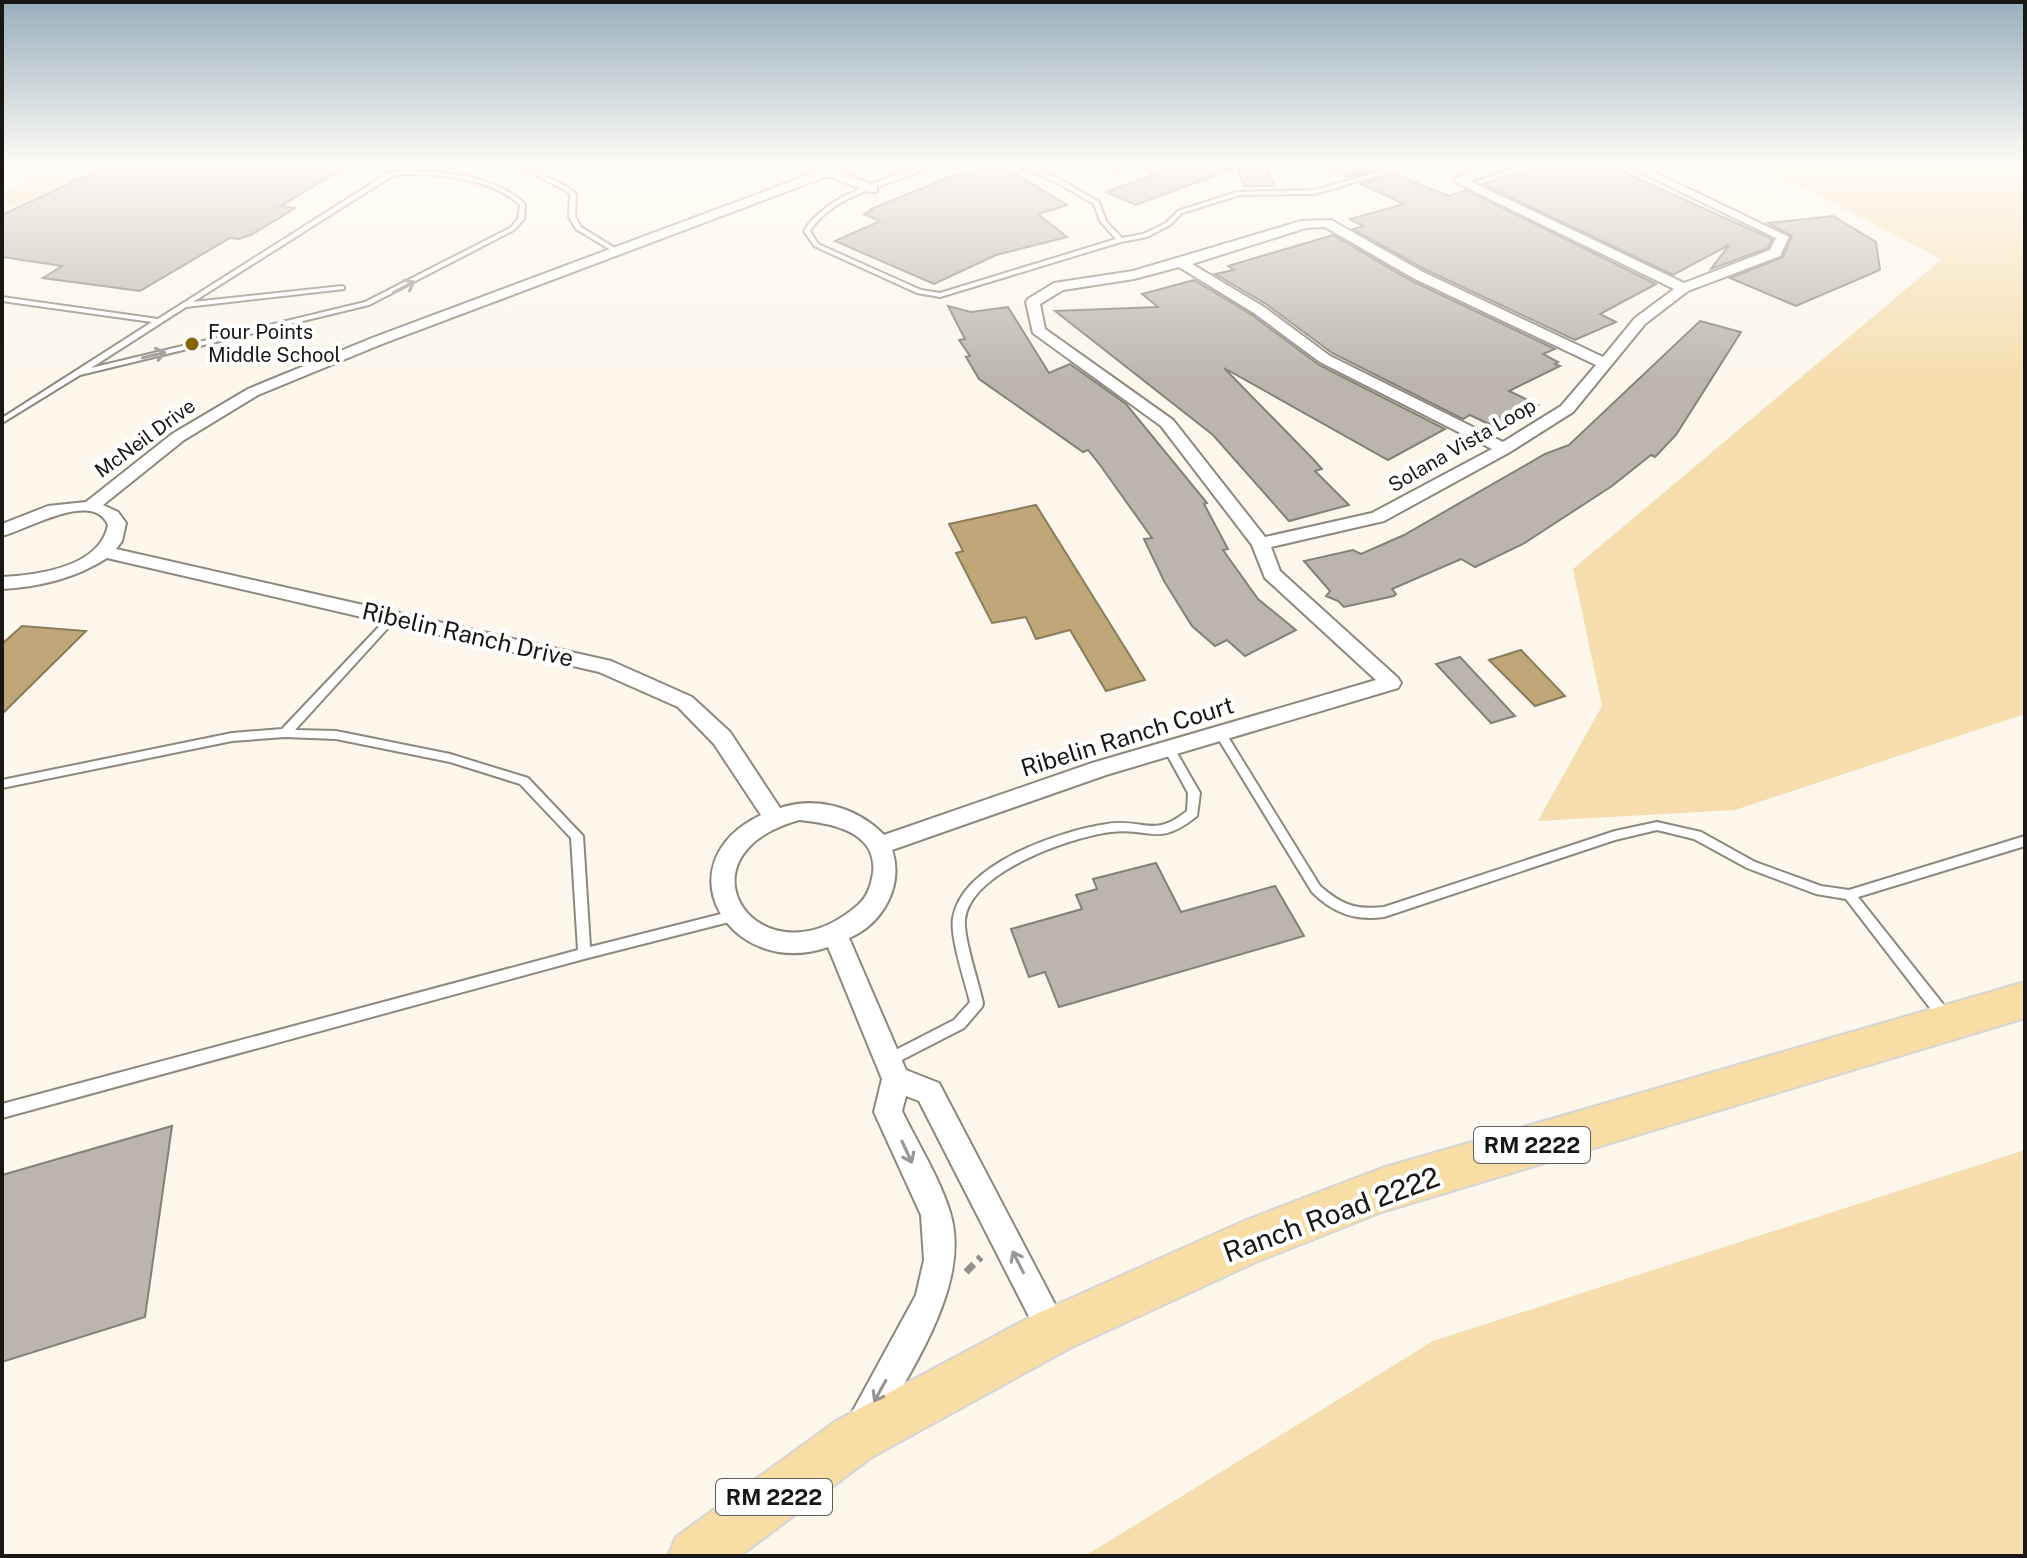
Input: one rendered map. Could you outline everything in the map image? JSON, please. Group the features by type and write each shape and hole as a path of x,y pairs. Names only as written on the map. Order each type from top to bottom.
{"main road":[{"name":"Ranch Road 2222","path":"695,1556 854,1439 1053,1331 1244,1244 1382,1190 2025,1000"}],"street":[{"name":"McNeil Drive","path":"89,508 178,437 253,392 377,341 660,235"},
{"path":"1261,544 1167,423 1038,330 1033,302 1059,286 1134,275 1271,235"},
{"path":"1347,235 1418,275 1604,363"},
{"path":"1572,235 1683,288"},
{"name":"Solana Vista Loop","path":"1261,544 1378,517 1504,449 1567,409 1640,321 1683,288 1775,253 1783,237 1778,235"},
{"path":"1181,263 1259,310 1325,359 1504,449"},
{"path":"2,531 43,513 89,508 104,511 115,518 118,527 113,539 102,551 81,565 55,576 28,582 2,583"},
{"name":"Ribelin Ranch Court","path":"881,845 1100,769 1391,683 1272,574 1261,544"},
{"name":"Ribelin Ranch Drive","path":"102,551 604,666 685,702 722,738 747,772 774,818"},
{"path":"799,811 825,811 848,817 868,829 881,845 886,869 880,894 863,917 836,935 803,943 770,941 742,928 725,907 721,881 729,856 748,834 774,818 799,811"},
{"path":"836,935 892,1070 888,1112 936,1214 939,1260 930,1300 854,1439"},
{"path":"892,1070 929,1092 1053,1331"}],"lane":[{"path":"2,421 295,235"},
{"path":"78,373 367,304 501,235"},
{"path":"589,235 616,251"},
{"path":"809,235 816,245 919,292 940,295 1120,240 1147,235"},
{"path":"1115,235 1120,240"},
{"path":"184,305 342,288"},
{"path":"2,299 159,321"},
{"path":"285,733 394,616"},
{"path":"2,784 232,737 285,733 336,735 436,755 524,781 577,836 584,954"},
{"path":"1221,735 1316,889 1331,904 1346,912 1364,915 1384,912 1615,836 1657,826 1697,835 1751,865 1820,891 1849,895 2025,841"},
{"path":"892,1070 959,1024 977,1003 959,919 972,888 989,873 1061,842 1110,828 1149,833 1176,828 1193,813 1194,793 1169,749"},
{"path":"1849,895 1948,1021"},
{"path":"2,1111 733,916"}],"shaded area":[{"path":"1894,235 2025,235 2025,714 1735,810 1538,821 1602,706 1573,569 1942,259"},
{"path":"1036,505 1145,680 1106,691 1070,630 1036,639 1026,617 992,623 956,553 963,551 949,524"},
{"path":"22,626 86,631 2,714 2,644"},
{"path":"1521,650 1565,696 1535,706 1489,660"},
{"path":"2025,1150 2025,1556 1085,1556 1433,1341"}],"building":[{"path":"2,235 251,235 230,238 140,291 43,278 62,266 2,257"},
{"path":"849,235 1067,237 996,255 934,284 835,241"},
{"path":"1333,235 1412,281 1555,349 1543,354 1560,366 1509,391 1538,405 1497,428 1470,415 1463,419 1332,353 1266,304 1215,274 1234,270 1228,266"},
{"path":"1363,235 1556,235 1656,284 1600,314 1616,322 1575,340 1424,269"},
{"path":"1589,235 1762,235 1772,239 1768,248 1711,269 1729,245 1673,275"},
{"path":"1790,235 1864,235 1876,242 1880,270 1796,306 1730,278 1783,257 1792,236"},
{"path":"1194,280 1252,315 1319,365 1445,429 1388,460 1224,368 1313,459 1322,469 1315,471 1349,505 1289,521 1213,435 1055,311 1158,307 1142,294"},
{"path":"948,306 971,312 1008,307 1049,373 1070,364 1126,404 1207,503 1204,504 1228,549 1223,550 1258,599 1296,630 1245,656 1227,640 1215,646 1192,626 1164,581 1144,539 1152,538 1100,465 1088,450 1083,452 979,379 966,357 970,356 959,340 965,339"},
{"path":"1700,321 1741,332 1676,435 1655,457 1651,455 1612,486 1523,544 1475,567 1461,559 1392,589 1396,594 1394,596 1344,607 1326,596 1330,591 1304,561 1353,550 1361,554 1404,535 1545,454 1569,445"},
{"path":"1460,657 1515,716 1491,723 1436,664"},
{"path":"1156,863 1181,912 1275,886 1304,936 1059,1007 1045,972 1029,977 1011,929 1082,909 1076,895 1097,889 1093,879"},
{"path":"172,1126 145,1317 2,1362 2,1175"}],"place":[{"name":"Four Points Middle School","path":"192,344"}]}
